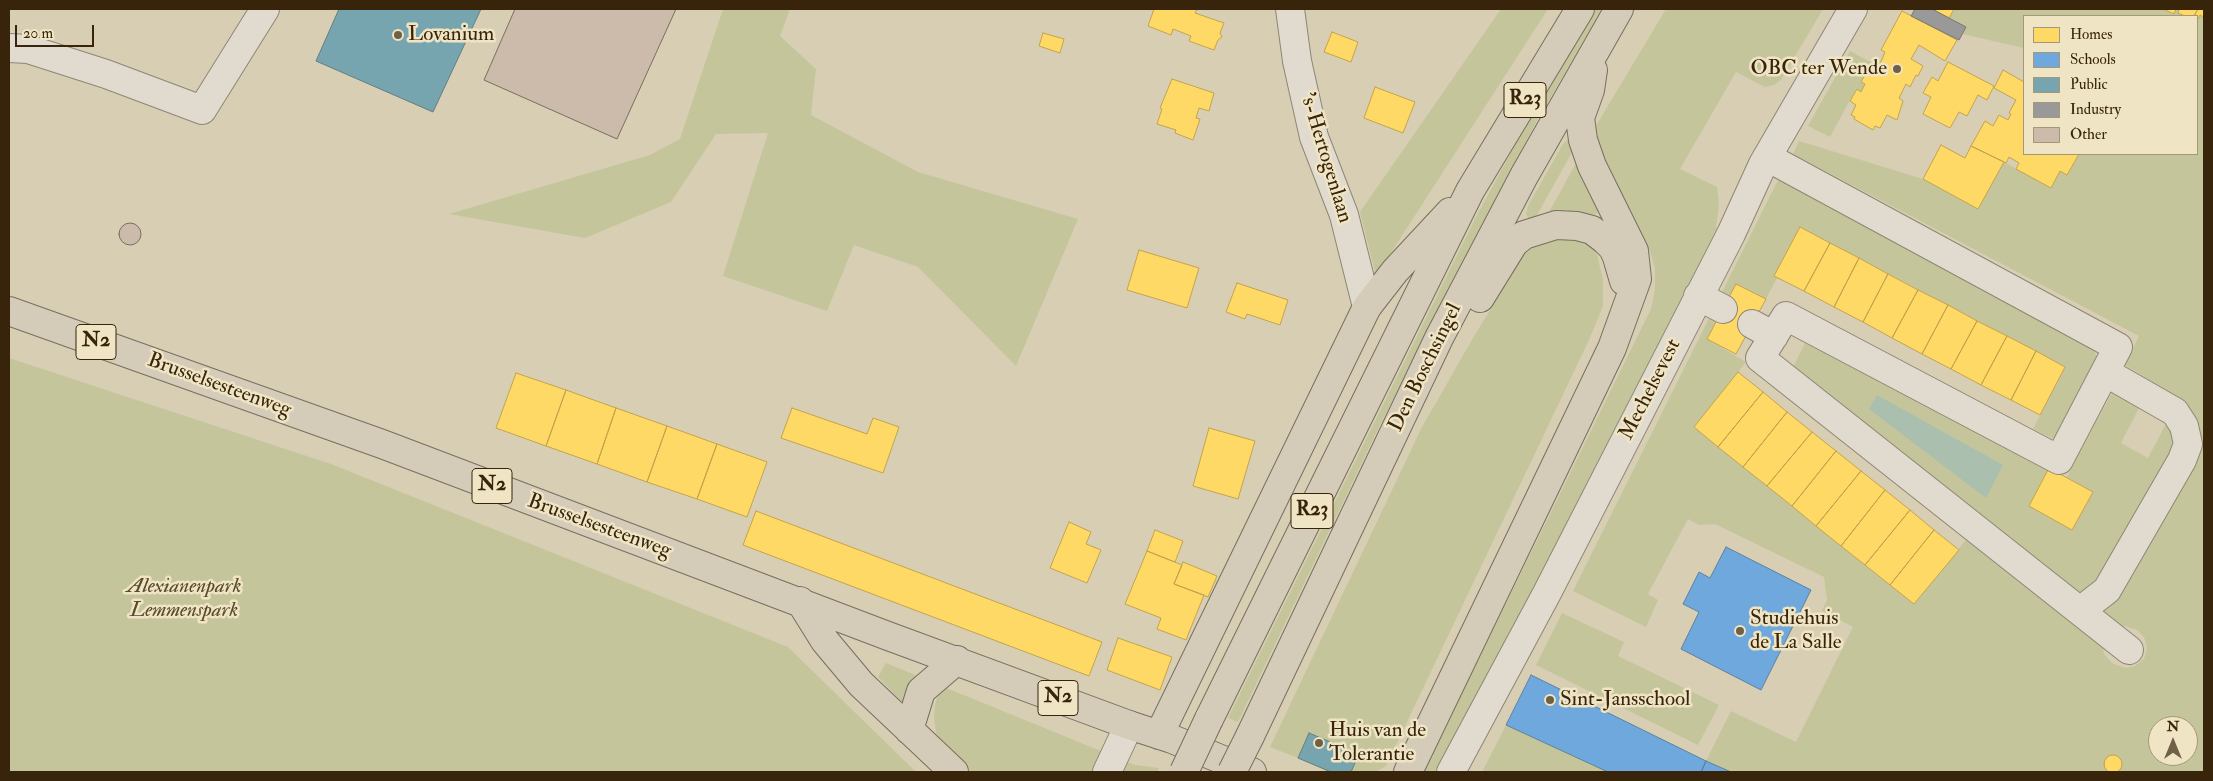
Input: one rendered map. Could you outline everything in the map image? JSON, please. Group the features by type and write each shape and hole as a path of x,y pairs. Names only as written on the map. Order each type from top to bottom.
{"main road":[{"name":"Den Boschsingel","path":"1184,772 1470,191 1580,9"},
{"name":"Den Boschsingel","path":"1232,772 1439,338 1524,176 1599,41 1619,9"},
{"path":"1408,772 1612,348 1637,280 1634,251 1592,166 1580,127 1580,118 1590,90 1599,41"},
{"path":"1159,735 1367,307 1395,271 1470,191"},
{"path":"1439,338 1469,315 1514,243 1524,235 1556,225 1577,226 1592,230 1613,248 1620,263 1628,307"},
{"name":"Brusselsesteenweg","path":"9,311 382,444 577,519 1159,735"},
{"path":"800,601 825,641 862,684 954,772"},
{"path":"909,730 921,691 957,660"},
{"name":"N2","path":"1159,735 1252,772"}],"street":[{"path":"9,48 28,49 106,74 202,110 265,9"},
{"name":"'s-Hertogenlaan","path":"1290,9 1297,61 1314,137 1344,216 1367,307"},
{"name":"Mechelsevest","path":"1450,772 1552,584 1731,234 1767,157 1853,9"},
{"path":"1767,157 2118,348 2059,460 1786,316 1763,330 1760,358 2129,650"},
{"path":"1698,296 1723,309"},
{"path":"2080,611 2107,590 2182,460 2188,444 2184,426 2174,412 2105,372"},
{"path":"1107,772 1129,725"}],"green space":[{"path":"723,9 790,9 780,36 816,69 811,115 918,172 1078,219 1016,366 918,267 854,245 827,311 723,276 768,133 716,134 671,202 585,238 449,214 650,155 680,139"},
{"path":"1501,9 1548,9 1376,276 1360,212"},
{"path":"1594,9 1602,9 1538,119 1451,283 1376,433 1238,722 1228,718 1476,217 1531,116"},
{"path":"1666,9 1823,9 1781,80 1774,85 1765,87 1736,72 1680,169 1717,187 1719,205 1716,227 1720,229 1438,772 1423,772 1651,309 1655,289 1655,268 1650,251 1601,157 1594,129"},
{"path":"1954,9 2163,9 2173,14 2176,9 2179,9 2178,13 2183,15 2023,15 2023,48 1962,34 1966,27 1949,18"},
{"path":"2200,15 2204,17 2204,772 1731,772 1706,761 1731,711 1796,742 1853,627 1822,611 1827,600 1824,577 1715,524 1699,525 1688,519 1648,594 1658,600 1646,627 1573,591 1779,178 2090,341 2099,362 2056,440 2033,429 2065,367 1800,227 1775,276 1777,278 1766,299 1736,284 1707,339 1746,362 1694,427 1914,604 1969,536 2102,639 2104,654 2112,663 2125,668 2135,666 2144,659 2147,648 2144,637 2137,630 2125,626 2116,628 2097,613 2194,465 2179,399 2125,365 2139,336 1793,154 1799,141 1923,179 1978,209 2004,162 2051,188 2060,171 2068,174 2078,155 2198,155 2198,18"},
{"path":"1850,51 1876,65 1870,75 1866,73 1861,82 1865,84 1861,92 1856,89 1830,137 1808,126"},
{"path":"1570,137 1575,147 1537,215 1535,218 1529,219 1526,214 1528,206 1563,144"},
{"path":"1579,158 1601,211 1594,215 1572,211 1549,212"},
{"path":"1565,235 1591,243 1597,254 1603,280 1603,306 1589,340 1386,766 1376,772 1351,772 1359,754 1309,733 1298,758 1270,747 1421,429 1473,338 1523,256 1539,242"},
{"path":"1807,339 2049,468 2029,506 2072,530 2093,492 2067,477 2114,389 2141,404 2121,443 2148,458 2169,418 2176,441 2171,460 2100,581 2079,598 1790,374"},
{"name":"Alexianenpark Lemmenspark","path":"9,358 331,464 788,647 916,772 9,772"},
{"path":"1562,613 1624,642 1618,656 1719,705 1698,745 1536,665"},
{"path":"886,663 918,676 909,685 903,701 878,677"},
{"path":"944,687 1135,765 1159,768 1157,772 970,772 943,744 936,733 935,705 939,691"},
{"path":"1506,725 1608,772 1482,772"}],"shaded area":[{"path":"1877,395 2003,465 1986,498 1869,409"}],"building: Homes":[{"path":"1154,9 1197,9 1195,13 1224,23 1220,33 1222,37 1218,40 1214,50 1189,41 1191,36 1173,29 1171,35 1148,26"},
{"path":"1932,9 1954,9 1949,18"},
{"path":"2163,9 2176,9 2174,14"},
{"path":"2179,9 2198,9 2195,15 2178,13"},
{"path":"2198,9 2204,9 2204,17 2200,15 2198,19 2198,15 2195,15"},
{"name":"OBC ter Wende","path":"1902,11 1957,40 1945,61 1919,45 1911,59 1923,66 1910,87 1906,84 1899,98 1903,101 1897,120 1887,115 1880,128 1875,126 1873,130 1854,119 1855,117 1851,115 1856,105 1850,101 1857,89 1861,92 1865,84 1861,82 1866,73 1870,75 1877,63 1880,64 1885,52 1881,50"},
{"path":"1332,32 1358,42 1351,62 1324,52"},
{"path":"1043,33 1064,39 1060,53 1039,46"},
{"name":"OBC ter Wende","path":"1948,62 1994,86 1987,100 1978,95 1967,116 1959,112 1950,128 1923,114 1931,97 1923,93 1932,77 1938,81"},
{"path":"2003,70 2023,81 2023,155 2078,155 2067,175 2060,171 2051,188 2016,169 2019,163 2009,157 2006,163 1971,146 1985,121 1993,126 1999,115 2008,120 2011,114 2009,113 2016,100 1994,88"},
{"path":"1172,79 1214,93 1209,111 1199,108 1196,118 1200,119 1193,140 1175,133 1176,130 1157,124 1162,109 1160,108"},
{"path":"1375,87 1415,102 1403,133 1364,118"},
{"path":"1941,145 1965,158 1971,146 2004,162 1978,209 1923,179"},
{"path":"1800,227 1830,243 1804,291 1774,276"},
{"path":"1830,243 1859,258 1834,307 1804,291"},
{"path":"1139,250 1199,268 1187,308 1127,290"},
{"path":"1859,258 1888,274 1863,322 1834,307"},
{"path":"1888,274 1918,290 1892,338 1863,322"},
{"path":"1237,283 1288,300 1280,325 1247,314 1245,319 1226,312"},
{"path":"1736,284 1766,299 1736,354 1707,339"},
{"path":"1918,290 1948,305 1922,354 1892,338"},
{"path":"1948,305 1977,321 1951,369 1922,354"},
{"path":"1977,321 2007,336 1981,385 1951,369"},
{"path":"2007,336 2036,351 2011,400 1981,385"},
{"path":"2036,351 2065,367 2040,415 2011,400"},
{"path":"1738,372 1763,392 1718,447 1694,427"},
{"path":"516,373 566,390 546,446 496,428"},
{"path":"566,390 616,408 597,464 546,446"},
{"path":"1763,392 1787,412 1743,467 1718,447"},
{"path":"616,408 667,426 647,482 597,464"},
{"path":"792,408 867,434 873,418 899,427 883,473 781,438"},
{"path":"1787,412 1812,432 1767,486 1743,467"},
{"path":"667,426 717,444 697,499 647,482"},
{"path":"1209,428 1255,441 1238,499 1193,486"},
{"path":"1812,432 1836,451 1792,506 1767,486"},
{"path":"717,444 767,462 747,517 697,499"},
{"path":"1836,451 1861,471 1816,526 1792,506"},
{"path":"2049,468 2093,492 2072,530 2029,506"},
{"path":"1861,471 1885,490 1841,546 1816,526"},
{"path":"1885,490 1910,510 1865,565 1841,546"},
{"path":"1910,510 1934,530 1890,585 1865,565"},
{"path":"756,511 1102,642 1089,676 743,545"},
{"path":"1069,522 1091,532 1086,544 1101,550 1087,583 1050,568"},
{"path":"1155,530 1183,541 1175,562 1147,551"},
{"path":"1934,530 1959,550 1914,604 1890,585"},
{"path":"1147,551 1182,565 1174,584 1204,595 1186,640 1157,629 1161,618 1125,604"},
{"path":"1183,562 1217,576 1208,597 1174,584"},
{"path":"1118,638 1172,657 1160,690 1107,670"},
{"path":"2109,755 2117,755 2122,760 2120,771 2109,773 2104,768 2104,760"}],"building: Schools":[{"name":"Studiehuis de La Salle","path":"1726,547 1811,590 1761,690 1681,649 1699,612 1683,604 1699,572 1710,578"},
{"name":"Sint-Jansschool","path":"1531,675 1706,761 1701,772 1608,772 1506,725"},
{"path":"1706,761 1731,772 1701,772"}],"building: Public":[{"name":"Lovanium","path":"339,9 481,9 433,112 316,61"},
{"name":"Huis van de Tolerantie","path":"1309,733 1359,754 1351,772 1331,772 1298,758"}],"building: Industry":[{"path":"1915,9 1932,9 1966,27 1959,40 1911,16"}],"building: Other":[{"path":"515,9 676,9 617,139 484,80"},
{"path":"130,223 138,226 141,234 138,242 130,245 122,242 119,234 122,226"}],"place":[{"name":"Lovanium","path":"398,35"},
{"name":"OBC ter Wende","path":"1897,69"},
{"name":"Studiehuis de La Salle","path":"1740,631"},
{"name":"Sint-Jansschool","path":"1550,700"},
{"name":"Huis van de Tolerantie","path":"1319,743"}]}
